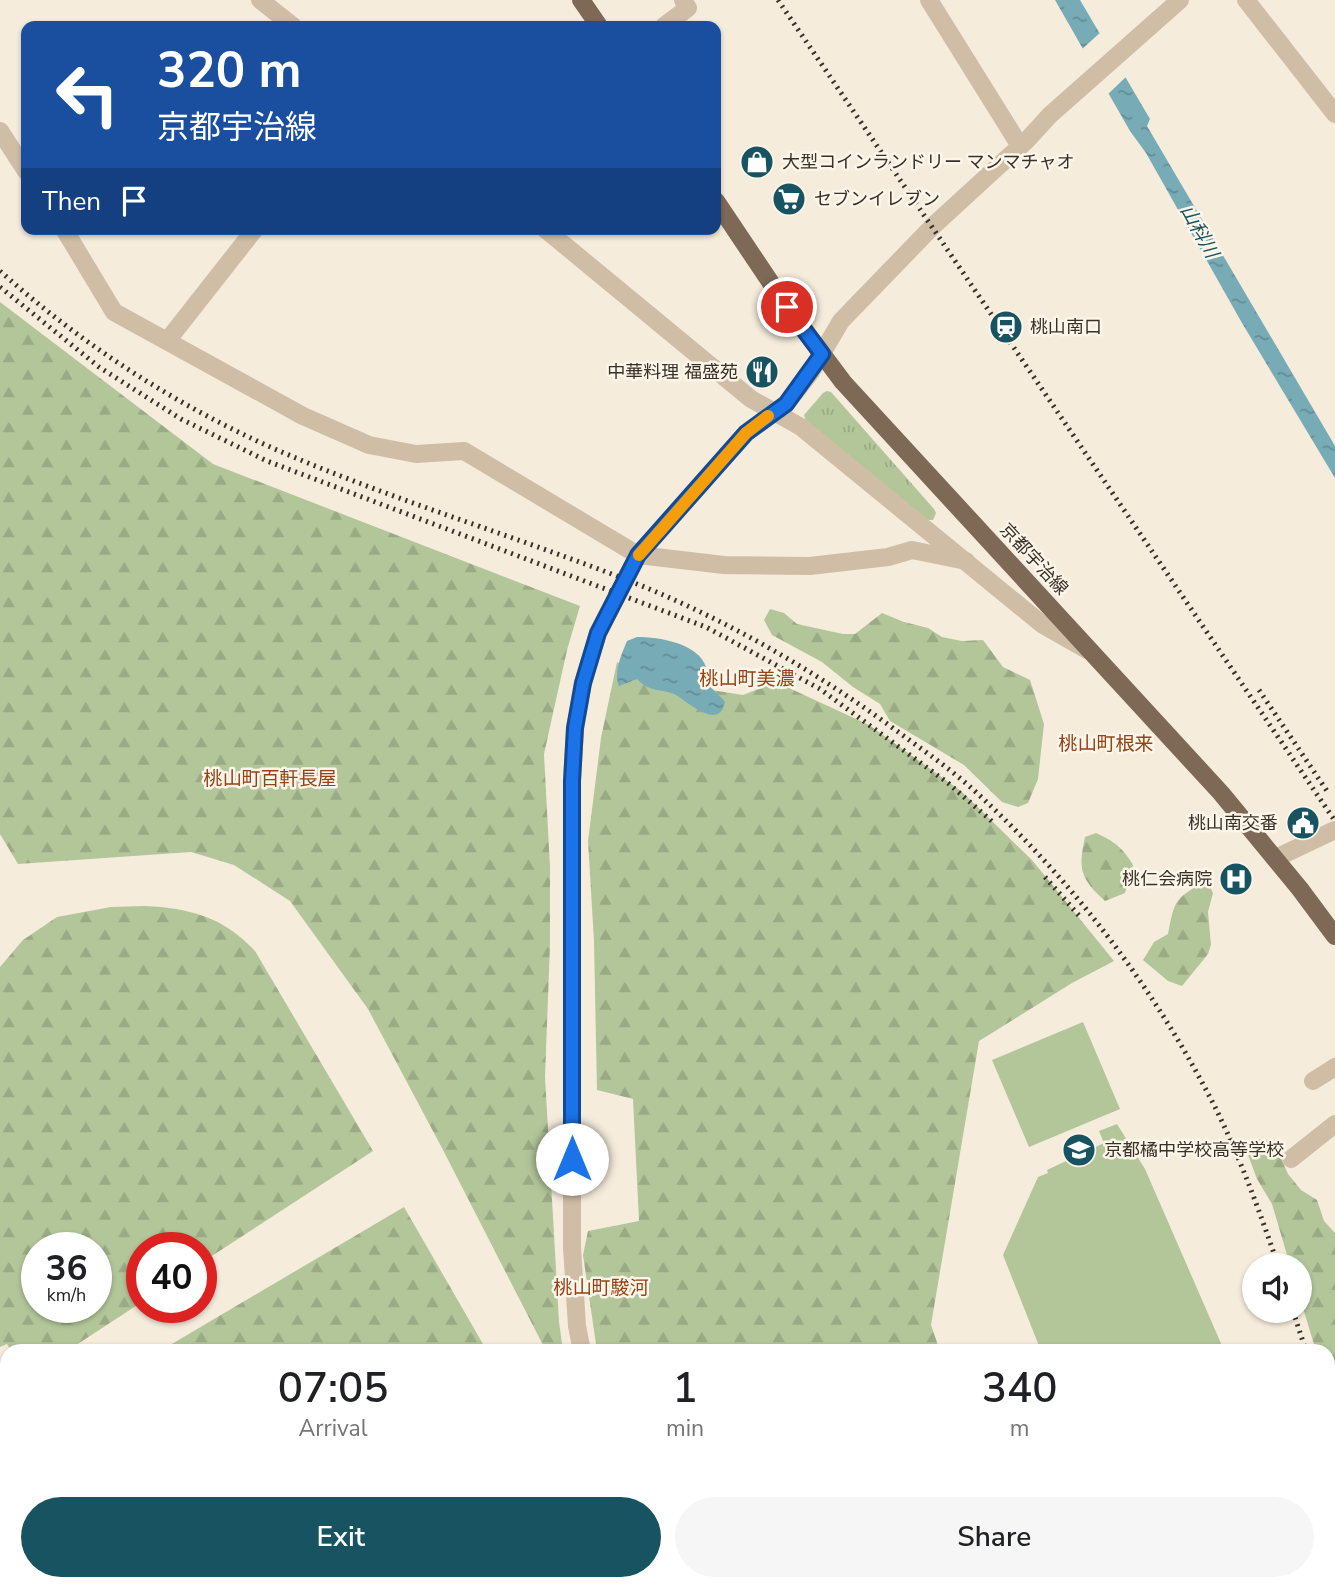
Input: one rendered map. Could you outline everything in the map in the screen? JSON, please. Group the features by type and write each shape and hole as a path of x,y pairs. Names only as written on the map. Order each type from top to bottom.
{"main road":[{"path":"581,0 596,21"},
{"name":"京都宇治線","path":"721,208 843,382 1221,793 1276,858 1335,936"}],"street":[{"path":"260,0 287,21"},
{"path":"671,21 688,8 682,0"},
{"path":"929,0 1020,146"},
{"path":"581,1344 572,1247 572,781 575,728 583,683 598,633 638,555 746,433 786,404 842,321 933,226 1050,115 1181,0"},
{"path":"1246,0 1335,114"},
{"path":"0,131 21,163"},
{"path":"68,235 114,312 303,416 369,445 416,454 464,452 638,555 724,565 810,566 888,557 912,551 966,561"},
{"path":"167,341 250,235"},
{"path":"552,235 743,392 801,427 1043,625 1090,651"},
{"path":"1276,858 1335,830"},
{"path":"1313,1081 1335,1067"},
{"path":"1292,1159 1335,1124"}],"green space":[{"path":"0,302 213,464 580,606 567,650 544,754 550,867 545,1077 562,1344 542,1344 368,1009 290,901 234,865 191,852 18,864 0,834"},
{"path":"827,391 831,392 934,509 936,513 933,520 926,520 806,421 804,415"},
{"path":"770,609 784,613 797,624 843,634 855,634 882,613 928,628 942,637 962,641 983,640 1003,667 1030,680 1044,724 1038,779 1028,803 1018,807 1002,802 964,765 890,721 880,704 822,662 772,635 764,620"},
{"path":"617,662 654,681 743,695 776,682 869,725 961,791 1032,860 1114,961 1072,983 979,1041 931,1325 938,1344 596,1344 583,1255 588,1231 639,1221 633,1099 597,1090 594,941 588,841 601,738"},
{"path":"1096,833 1118,846 1133,865 1125,893 1105,901 1090,886 1082,866 1085,837"},
{"path":"1207,880 1213,893 1208,912 1211,945 1208,954 1182,986 1168,981 1143,960 1154,942 1168,934 1175,906 1182,896"},
{"path":"111,907 176,909 218,922 255,951 373,1151 217,1253 217,1232 126,1232 126,1312 112,1322 112,1232 21,1232 21,1323 110,1323 78,1344 0,1344 0,967 23,940 57,917"},
{"path":"1083,1022 1120,1109 1029,1147 992,1060"},
{"path":"1117,1124 1145,1169 1221,1344 1038,1344 1003,1255 1038,1177 1048,1173 1047,1170 1104,1143 1099,1131"},
{"path":"1251,1139 1273,1140 1288,1174 1301,1190 1317,1200 1324,1221 1335,1233 1335,1344 1314,1344 1308,1323 1312,1323 1312,1253 1286,1253 1272,1204 1257,1179 1244,1144"},
{"path":"404,1207 483,1344 172,1344 207,1323 217,1323 217,1317"}],"water":[{"name":"山科川","path":"1055,0 1080,0 1150,119 1147,126 1335,446 1335,478 1242,323"},
{"path":"637,637 666,640 695,652 706,667 707,683 725,702 722,711 716,715 701,712 674,694 651,688 637,679 619,686 618,669 623,651 627,641"}],"pier":[{"path":"1102,31 1128,75 1106,96 1080,51"}],"railway":[{"path":"778,0 1335,821"},
{"path":"0,271 94,346 162,390 232,429 310,464 609,573 685,605 794,662 863,707 948,769 1011,825 1043,859 1131,967 1181,1045 1226,1129 1274,1253"},
{"path":"0,287 99,367 181,419 267,461 706,627 820,689 948,783 995,824"},
{"path":"1259,690 1327,791"},
{"path":"1045,877 1082,919"},
{"path":"1297,1323 1304,1344"}],"slow traffic":[{"path":"639,555 746,433 768,416"}],"place":[{"name":"大型コインランドリー マンマチャオ","path":"757,162"},
{"name":"セブンイレブン","path":"789,199"},
{"name":"桃山南口","path":"1006,327"},
{"name":"中華料理 福盛苑","path":"762,372"},
{"name":"桃山南交番","path":"1303,823"},
{"name":"桃仁会病院","path":"1236,879"},
{"name":"京都橘中学校高等学校","path":"1079,1150"}],"district":[{"name":"桃山町美濃","path":"747,678"},
{"name":"桃山町根来","path":"1106,743"},
{"name":"桃山町百軒長屋","path":"270,778"},
{"name":"桃山町駿河","path":"601,1287"}],"route":[{"path":"572,1159 572,781 575,728 583,683 598,633 638,555 746,433 786,404 822,354 787,307"}]}
